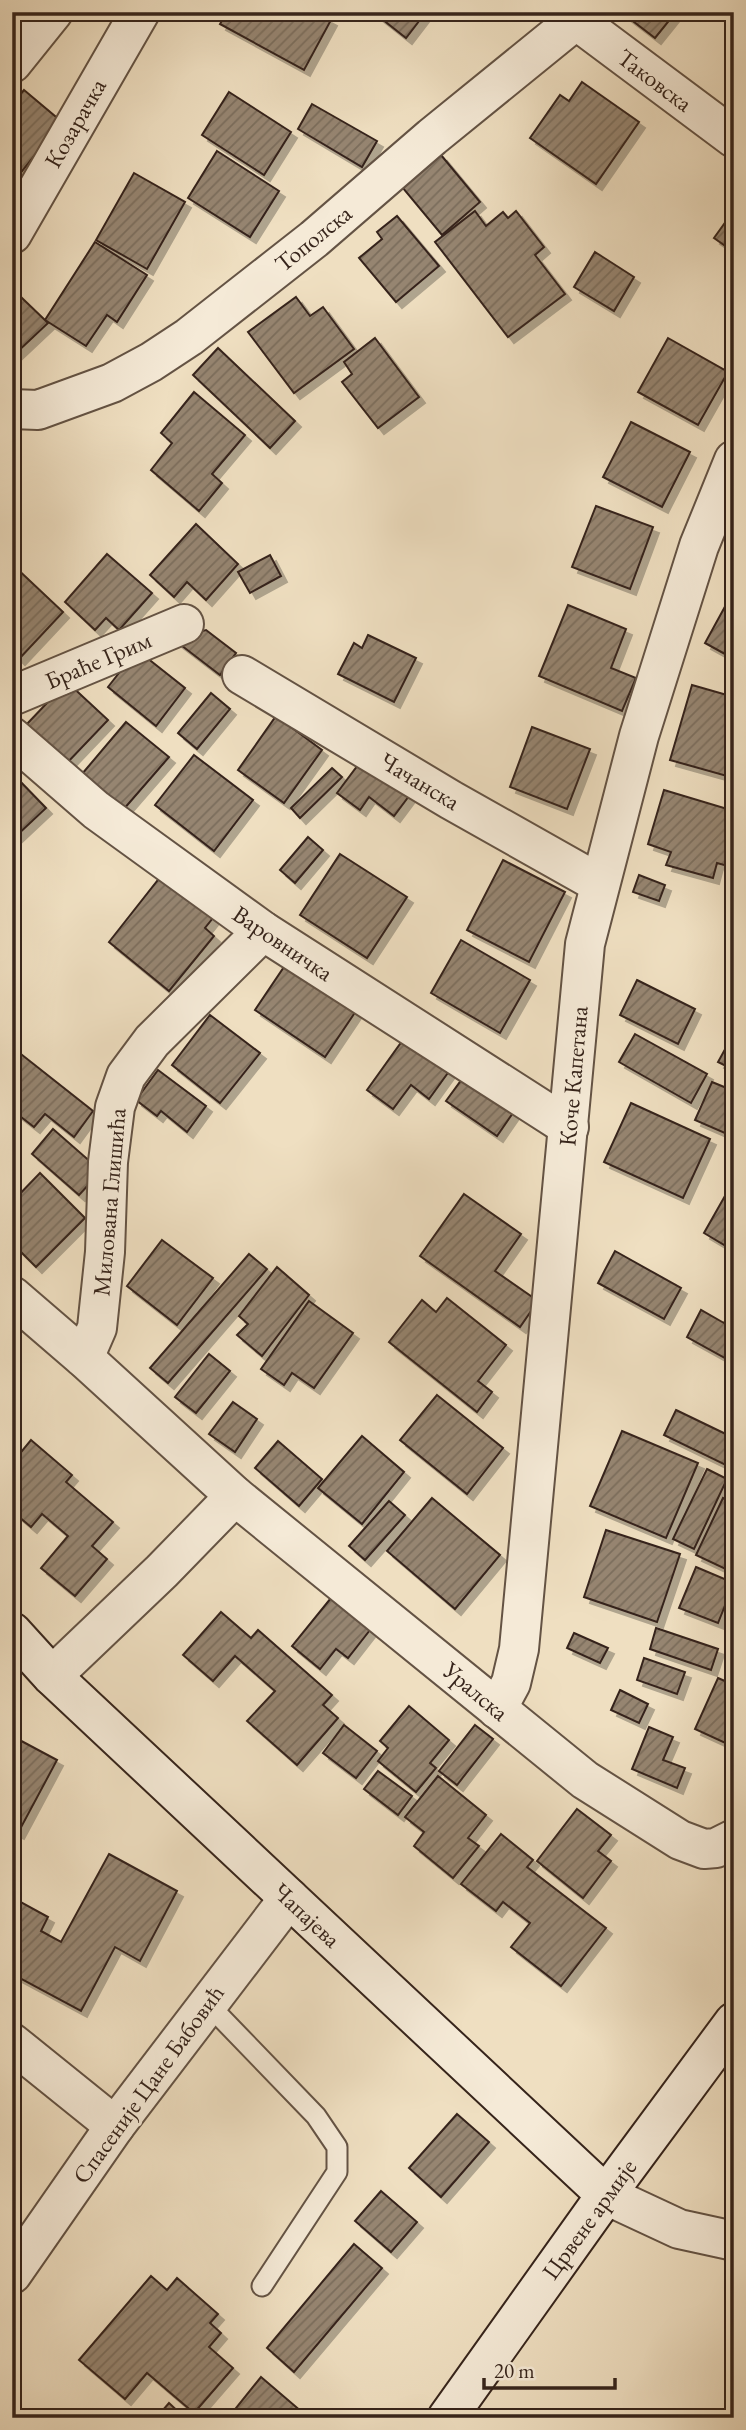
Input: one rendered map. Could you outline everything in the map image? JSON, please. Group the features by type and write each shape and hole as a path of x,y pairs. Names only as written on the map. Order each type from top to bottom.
{"street":[{"path":"12,63 52,12"},
{"name":"Козарачка","path":"12,234 140,12"},
{"name":"Таковска","path":"579,16 734,138"},
{"name":"Тополска","path":"12,409 38,410 113,383 189,337 314,239 579,16"},
{"name":"Коче Капетана","path":"497,1709 511,1683 519,1649 585,944 639,736 699,546 734,460"},
{"name":"Браће Грим","path":"12,696 184,624"},
{"name":"Чачанска","path":"242,675 450,800 600,884"},
{"name":"Варовничка","path":"12,737 96,810 262,931 569,1127"},
{"name":"Милована Глишића","path":"84,1358 97,1328 106,1252 108,1162 115,1107 126,1076 152,1041 262,931"},
{"name":"Уралска","path":"12,1296 235,1496 585,1780 680,1840 704,1849 716,1848 734,1839"},
{"path":"52,1676 162,1571 235,1496"},
{"name":"Чапајева","path":"12,1632 52,1676 606,2195 679,2230 734,2241"},
{"name":"Спасеније Цане Бабовић","path":"12,2274 115,2126 289,1898"},
{"name":"Црвене армије","path":"447,2418 606,2195 734,2022"},
{"path":"12,2043 115,2126"}],"lane":[{"path":"207,2003 316,2116 337,2147 337,2172 262,2286"}],"building":[{"path":"227,12 316,12 331,20 304,70 220,24"},
{"path":"373,12 426,12 406,38"},
{"path":"621,12 676,12 655,38"},
{"path":"582,82 639,122 596,184 530,138 560,95 569,101"},
{"path":"24,90 62,122 18,176 12,171 12,104"},
{"path":"229,92 291,132 264,175 202,135"},
{"path":"312,104 377,141 362,167 298,129"},
{"path":"217,151 279,191 250,237 188,198"},
{"path":"441,155 480,202 442,235 402,187"},
{"path":"134,173 185,202 147,269 96,240"},
{"path":"734,210 734,252 714,238"},
{"path":"475,211 486,226 503,212 508,218 516,211 544,247 535,255 565,294 508,337 435,242"},
{"path":"397,216 439,266 396,302 359,258 382,239 377,232"},
{"path":"95,242 147,275 117,322 107,315 86,346 45,320"},
{"path":"595,252 634,277 614,311 574,287"},
{"path":"296,297 310,316 323,307 354,349 294,393 248,332"},
{"path":"22,298 48,323 12,357 12,308"},
{"path":"375,338 419,397 378,428 342,382 352,374 344,362"},
{"path":"668,338 728,372 698,425 638,392"},
{"path":"218,348 295,421 270,448 193,375"},
{"path":"194,392 245,435 212,474 222,483 199,511 151,470 172,443 161,433"},
{"path":"631,422 690,452 662,507 603,477"},
{"path":"596,506 653,527 630,589 572,567"},
{"path":"196,524 238,564 206,600 187,582 174,597 150,575"},
{"path":"107,554 152,593 119,630 106,618 95,630 65,602"},
{"path":"270,555 281,576 250,593 238,572"},
{"path":"12,564 63,612 19,659 12,652"},
{"path":"734,593 734,659 705,643"},
{"path":"568,605 626,629 611,668 636,678 622,711 539,676"},
{"path":"206,630 236,653 220,675 173,639"},
{"path":"368,635 416,658 394,702 338,674 354,643 362,648"},
{"path":"137,650 185,688 156,726 108,687"},
{"path":"67,682 108,720 67,763 26,725"},
{"path":"692,685 734,697 734,778 670,760"},
{"path":"211,693 230,709 197,749 178,733"},
{"path":"276,716 322,750 284,803 238,770"},
{"path":"126,722 169,757 123,810 82,774"},
{"path":"532,727 590,749 567,809 510,787"},
{"path":"194,755 253,800 214,851 155,805"},
{"path":"364,757 412,792 394,816 369,797 360,810 337,793"},
{"path":"332,768 342,777 300,818 291,808"},
{"path":"12,773 46,808 12,840"},
{"path":"664,790 734,811 734,847 728,866 717,863 713,878 666,865 671,852 648,844"},
{"path":"308,837 323,850 295,883 280,870"},
{"path":"340,854 407,897 367,958 300,915"},
{"path":"503,860 565,892 529,962 467,930"},
{"path":"165,871 217,913 205,928 214,936 169,991 109,942"},
{"path":"639,875 665,885 659,901 633,892"},
{"path":"461,940 530,980 500,1033 431,993"},
{"path":"288,961 358,1008 325,1057 255,1010"},
{"path":"637,980 695,1009 678,1044 620,1015"},
{"path":"210,1015 260,1053 220,1103 172,1065"},
{"path":"734,1033 734,1070 718,1062"},
{"path":"635,1034 707,1074 691,1103 619,1062"},
{"path":"405,1037 450,1070 429,1099 411,1085 393,1109 367,1090"},
{"path":"12,1047 93,1111 74,1137 45,1114 34,1127 12,1110"},
{"path":"158,1070 206,1106 187,1132 161,1111 157,1116 136,1100"},
{"path":"465,1075 515,1110 497,1136 446,1101"},
{"path":"712,1082 734,1091 734,1137 695,1120"},
{"path":"631,1103 710,1139 683,1198 604,1162"},
{"path":"53,1129 101,1171 79,1195 32,1154"},
{"path":"40,1173 85,1218 36,1267 12,1243 12,1202"},
{"path":"734,1180 734,1232 726,1246 704,1233"},
{"path":"464,1194 521,1234 495,1271 538,1301 520,1327 420,1256"},
{"path":"162,1240 213,1278 177,1325 127,1286"},
{"path":"615,1251 681,1288 664,1319 598,1283"},
{"path":"249,1254 267,1269 168,1383 150,1368"},
{"path":"277,1267 309,1295 262,1356 237,1335 248,1324 239,1316"},
{"path":"447,1298 506,1345 478,1381 492,1392 477,1412 389,1342 422,1300 436,1312"},
{"path":"309,1301 353,1333 314,1388 292,1373 284,1385 261,1369"},
{"path":"733,1307 734,1363 687,1337 701,1310 724,1323"},
{"path":"209,1354 230,1371 196,1413 175,1397"},
{"path":"437,1395 503,1448 467,1494 400,1440"},
{"path":"233,1402 257,1419 235,1452 209,1434"},
{"path":"676,1410 734,1438 734,1469 664,1435"},
{"path":"622,1431 698,1463 666,1538 590,1506"},
{"path":"362,1436 404,1472 362,1524 318,1488"},
{"path":"31,1440 72,1475 66,1482 113,1522 92,1546 107,1559 75,1596 41,1568 68,1536 42,1514 31,1527 12,1511 12,1463"},
{"path":"278,1441 322,1479 299,1506 255,1468"},
{"path":"707,1469 727,1479 694,1549 673,1539"},
{"path":"432,1498 500,1555 455,1609 387,1551"},
{"path":"723,1498 734,1504 734,1573 696,1555"},
{"path":"389,1501 405,1515 365,1560 349,1546"},
{"path":"606,1530 680,1554 657,1622 584,1597"},
{"path":"696,1567 734,1583 718,1623 679,1608"},
{"path":"331,1598 370,1630 348,1658 336,1649 320,1669 292,1646"},
{"path":"221,1612 251,1638 258,1630 332,1695 323,1705 338,1718 297,1765 247,1721 275,1691 235,1656 213,1681 183,1655"},
{"path":"656,1628 718,1649 711,1670 650,1649"},
{"path":"574,1633 608,1648 600,1663 567,1648"},
{"path":"644,1658 685,1672 677,1694 637,1680"},
{"path":"718,1678 734,1685 734,1747 695,1729"},
{"path":"620,1690 648,1704 639,1723 611,1710"},
{"path":"409,1706 449,1740 430,1763 436,1768 416,1792 378,1761 388,1748 380,1741"},
{"path":"344,1725 377,1751 356,1778 323,1753"},
{"path":"475,1725 493,1739 457,1785 439,1771"},
{"path":"649,1727 673,1737 663,1760 685,1768 677,1788 632,1769"},
{"path":"12,1736 57,1760 18,1833 12,1830"},
{"path":"378,1771 412,1796 398,1815 364,1789"},
{"path":"438,1776 486,1815 468,1838 479,1846 453,1878 414,1846 424,1832 405,1817"},
{"path":"577,1809 611,1835 598,1851 611,1861 583,1898 537,1861"},
{"path":"501,1834 533,1860 527,1867 606,1928 561,1986 511,1947 530,1923 503,1902 496,1911 461,1884"},
{"path":"109,1854 177,1891 140,1961 115,1947 81,2011 12,1974 12,1914 19,1901 48,1917 41,1931 61,1942"},
{"path":"457,2114 489,2142 441,2197 409,2168"},
{"path":"381,2191 417,2222 391,2252 355,2221"},
{"path":"354,2244 382,2268 294,2372 267,2348"},
{"path":"151,2276 167,2290 177,2278 218,2314 210,2323 221,2333 209,2347 233,2368 194,2413 147,2373 125,2399 79,2360"},
{"path":"261,2377 309,2418 228,2418"},
{"path":"169,2403 185,2418 156,2418"}]}
